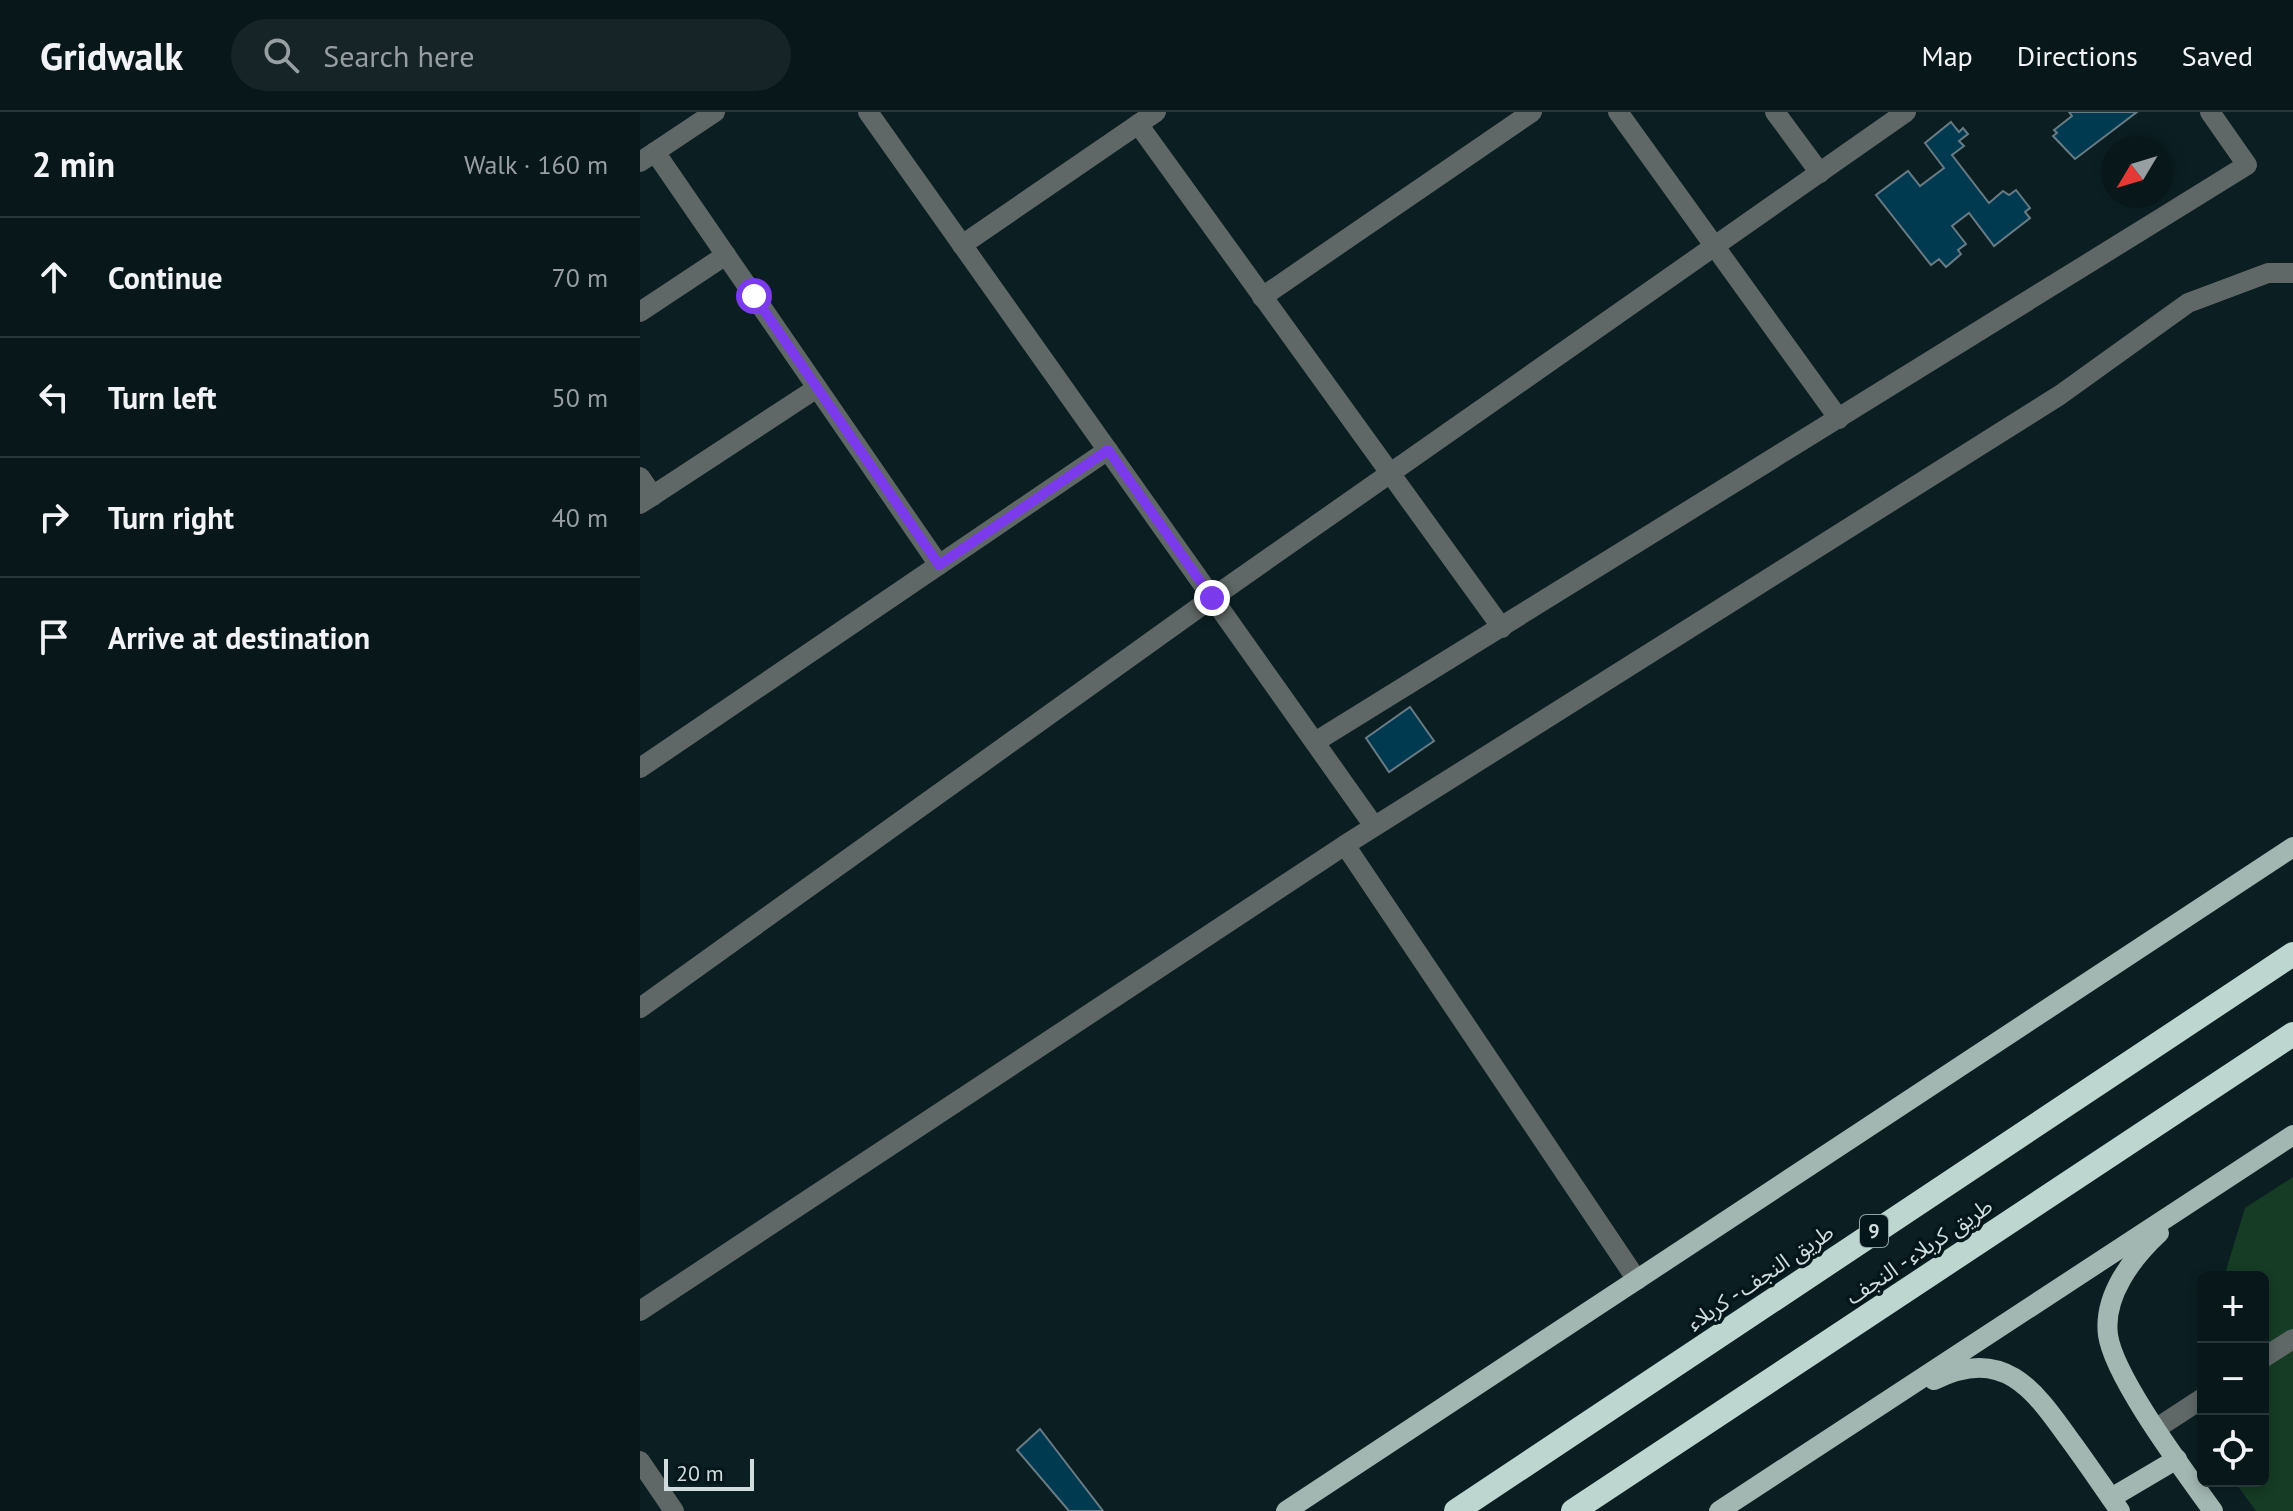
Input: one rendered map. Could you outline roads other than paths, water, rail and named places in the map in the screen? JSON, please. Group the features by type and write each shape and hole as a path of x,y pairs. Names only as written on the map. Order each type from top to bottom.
{"highway":[{"name":"طريق النجف - کربلاء","path":"1456,1511 2293,954"},
{"name":"طريق کربلاء - النجف","path":"1573,1511 2293,1034"}],"main road":[{"path":"1286,1511 2293,847"},
{"path":"1719,1511 2293,1135"},
{"path":"2213,1511 2116,1360 2108,1335 2113,1298 2135,1258 2155,1237 2235,1173"},
{"path":"1863,1417 1941,1376 1988,1367 2011,1374 2031,1388 2116,1504 2177,1459"}],"street":[{"path":"715,112 647,157 726,255 939,565"},
{"path":"868,112 1374,826"},
{"path":"962,245 1156,112"},
{"path":"1262,297 1532,112"},
{"path":"1618,112 1839,419"},
{"path":"1775,112 1820,173"},
{"path":"640,1008 1212,598 1906,112"},
{"path":"1315,742 2247,165 2210,112"},
{"path":"1138,124 1502,628"},
{"path":"640,312 726,255"},
{"path":"640,1311 1374,826 2060,395 2188,303 2268,273 2293,273"},
{"path":"640,477 647,500 817,388"},
{"path":"640,768 1108,450"},
{"path":"1345,845 1637,1280"},
{"path":"2269,1354 2293,1339"},
{"path":"2157,1428 2197,1402"},
{"path":"640,1461 674,1511"}]}
